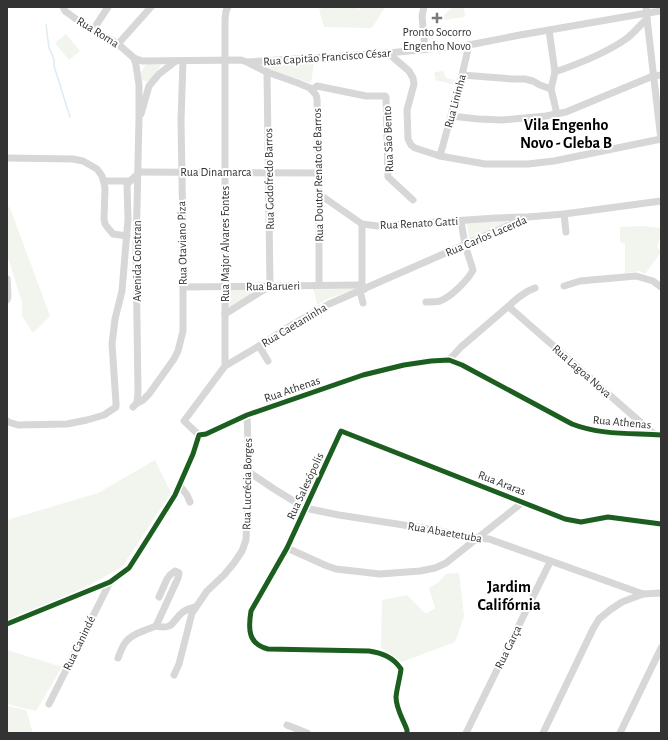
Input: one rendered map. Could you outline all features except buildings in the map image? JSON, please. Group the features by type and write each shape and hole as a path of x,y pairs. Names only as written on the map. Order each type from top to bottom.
{"street":[{"name":"Rua Roma","path":"62,7 69,14 93,30 118,44 134,58"},
{"path":"93,30 108,7"},
{"path":"118,44 151,7"},
{"name":"Rua Major Alvares Fontes","path":"225,366 225,19 228,7"},
{"path":"424,7 422,16 425,49"},
{"path":"633,16 637,13 640,7"},
{"name":"Rua Capitão Francisco César","path":"134,58 142,61 180,61 225,58 247,62 388,53 469,45 661,11"},
{"path":"555,72 591,58 615,46 627,38 647,13"},
{"path":"388,53 409,71 413,78 414,84 407,110 407,127 408,139 411,145 415,148 440,156 485,164 528,164 554,161 661,140 657,75 647,13"},
{"path":"549,30 555,72 551,89 557,114"},
{"name":"Rua Lininha","path":"440,156 469,45"},
{"name":"Avenida Constran","path":"134,58 139,84 136,250 138,392 135,405"},
{"path":"137,74 141,66 148,60"},
{"name":"Avenida Constran","path":"139,119 150,86 158,74 180,61"},
{"name":"Rua Otaviano Piza","path":"135,405 144,400 174,358 178,351 183,331 180,61"},
{"path":"247,62 267,72 298,83 312,90"},
{"name":"Rua Godofredo Barros","path":"267,72 270,286"},
{"path":"462,75 525,79 551,89"},
{"path":"451,116 502,120 557,114 566,112 657,75"},
{"path":"139,84 143,87 150,86"},
{"name":"Rua São Bento","path":"312,90 317,86 366,96 386,97 388,177 413,200"},
{"name":"Rua Doutor Renato de Barros","path":"312,90 317,99 319,173 319,285"},
{"path":"7,158 73,159 83,161 96,169 104,181 130,182"},
{"path":"7,421 18,425 68,424 104,415 116,407 113,337 115,319 122,291 128,219 127,185 138,173"},
{"name":"Rua Dinamarca","path":"138,173 319,173"},
{"name":"Avenida Constran","path":"104,181 105,224 113,234 127,236"},
{"name":"Rua Renato Gatti","path":"319,194 362,224 378,226 528,217"},
{"name":"Rua Carlos Lacerda","path":"362,288 528,217 564,214 661,201"},
{"path":"564,214 566,232"},
{"path":"426,302 440,301 447,297 470,276 473,270 465,245 461,221"},
{"path":"362,224 363,303"},
{"path":"113,234 126,245"},
{"path":"564,286 580,281 636,276 653,281 661,287"},
{"path":"7,278 7,300"},
{"name":"Rua Barueri","path":"183,287 319,285 362,288"},
{"path":"225,314 270,286"},
{"name":"Rua Caetaninha","path":"225,366 295,323 362,288"},
{"path":"449,360 461,347 519,297 535,288"},
{"name":"Rua Lagoa Nova","path":"508,307 658,435"},
{"path":"259,346 268,361"},
{"name":"Rua Athenas","path":"199,435 206,434 247,415 363,375 404,366 449,360 462,365 572,424 583,428 601,432 658,435"},
{"path":"7,624 110,582 129,568 175,496 192,454 199,435 184,421 225,366"},
{"name":"Rua Lucrécia Borges","path":"174,675 195,607 207,591 234,563 246,540 249,472 247,415"},
{"name":"Rua Araras","path":"341,431 565,519 581,522 608,517 661,524"},
{"name":"Rua Salesópolis","path":"341,431 287,548 251,611 249,623 250,631 255,642 268,650 369,651 379,653 393,660 401,669 397,691 397,704 407,733"},
{"name":"Rua Abaetetuba","path":"249,472 305,508 490,540 642,594"},
{"path":"180,486 190,502"},
{"path":"287,548 327,566 336,568 380,574 420,571 435,568 446,562 523,502"},
{"name":"Rua Garça","path":"466,733 550,562"},
{"path":"156,626 178,578 178,572 175,571 170,575 159,597"},
{"name":"Rua Canindé","path":"49,704 110,582"},
{"path":"543,733 593,628 600,619 622,602 642,594 661,593"},
{"name":"Rua Lucrécia Borges","path":"118,658 126,642 130,638 156,626 166,628 169,627 184,611 195,607"},
{"path":"620,733 661,648"},
{"path":"287,725 307,733"}],"shaded area":[{"path":"325,7 356,7 359,9 367,7 385,7 371,28 324,27 319,9"},
{"path":"453,7 464,8 465,17 444,20 444,15"},
{"path":"66,34 80,51 69,60 55,43"},
{"path":"314,63 311,83 253,64"},
{"path":"146,65 161,65 151,79 146,82 142,79 142,70"},
{"path":"443,71 446,78 455,80 455,85 435,80 435,72"},
{"path":"7,206 10,208 50,316 33,333 22,316 22,302 7,258"},
{"path":"505,220 507,222 506,223 469,239 467,223"},
{"path":"644,226 661,228 661,235 657,247 661,252 645,274 639,271 625,273 625,244 620,242 620,227"},
{"path":"358,288 327,299 317,305 313,289"},
{"path":"228,289 254,290 255,292 228,310"},
{"path":"155,460 171,493 122,567 90,585 7,622 7,520 98,493"},
{"path":"459,573 464,616 455,642 402,662 381,648 382,600 407,595 426,614 435,608 429,588 439,582 446,574"},
{"path":"7,650 62,667 36,711 7,704"},
{"path":"7,706 26,710 33,733 7,733"}],"waterway":[{"path":"46,25 49,48 54,59 54,66 70,117"}],"cycle path":[{"path":"7,624 110,582 129,568 175,495 193,454 199,435 206,434 247,415 363,375 404,365 449,360 462,365 572,424 583,428 627,434 661,435"},
{"path":"407,733 396,701 396,693 401,669 391,659 383,654 369,651 268,649 261,647 256,643 251,635 251,611 287,548 341,431 565,519 581,522 608,517 661,524"}],"place":[{"name":"Pronto Socorro Engenho Novo","path":"437,18"}],"district":[{"name":"Vila Engenho Novo - Gleba B","path":"566,134"},
{"name":"Jardim Califórnia","path":"509,596"}]}
